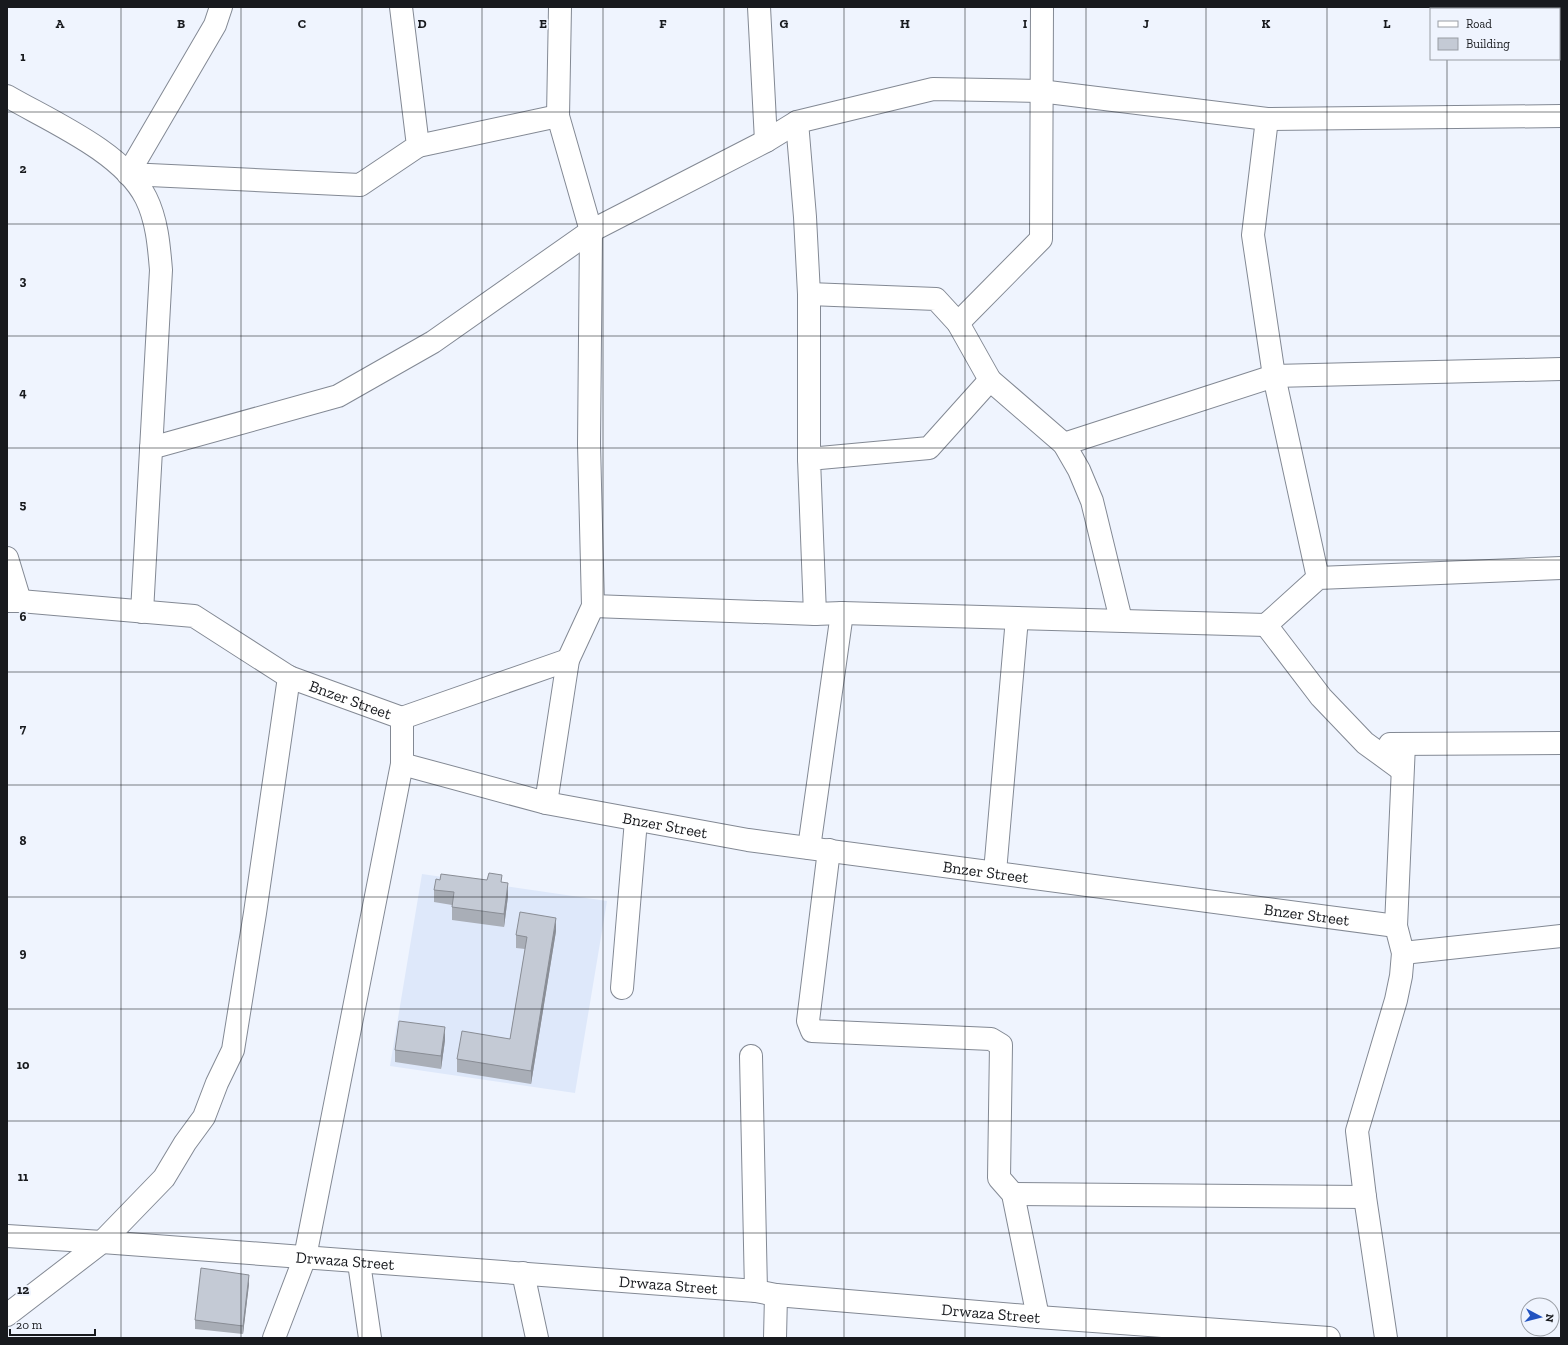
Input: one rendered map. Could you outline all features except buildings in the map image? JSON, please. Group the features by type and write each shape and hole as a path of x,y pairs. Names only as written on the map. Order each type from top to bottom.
{"street":[{"path":"128,174 215,25 221,7"},
{"path":"401,7 418,146"},
{"path":"546,803 568,660 593,606 589,444 591,231 558,116 560,7"},
{"path":"759,7 766,141"},
{"path":"958,323 1041,239 1040,91 1042,7"},
{"path":"151,448 338,396 433,342 591,231 766,141 797,122 933,89 1040,91 1267,119 1561,116"},
{"path":"7,96 110,157 128,174 145,196 150,209 160,255 161,270 142,612"},
{"path":"128,174 360,185 418,146 558,116"},
{"path":"1267,119 1253,235 1274,376 1318,578"},
{"path":"797,122 805,217 809,294 808,459 815,614"},
{"path":"809,294 936,299 958,323 990,380 1064,444 1079,470 1092,501 1121,620"},
{"path":"1064,444 1274,376 1561,369"},
{"path":"808,459 928,448 990,380"},
{"path":"7,558 14,601"},
{"path":"593,606 815,614 842,613 1266,625 1318,578 1561,568"},
{"name":"Bnzer Street","path":"14,601 194,616 289,677 402,718 402,764 546,803 748,840 1396,926"},
{"path":"842,613 819,849 808,1021 812,1031 991,1039 1001,1045 999,1178 1013,1194 1038,1317"},
{"path":"995,872 1017,618"},
{"path":"1266,625 1320,698 1364,744 1402,770"},
{"path":"402,718 568,660"},
{"path":"7,1315 102,1242 164,1178 185,1143 204,1117 217,1083 234,1050 289,677"},
{"path":"1364,744 1561,743"},
{"path":"1386,1338 1365,1197 1357,1131 1396,1000 1401,976 1403,953 1396,926 1404,744"},
{"path":"274,1338 305,1257 402,764"},
{"path":"622,988 636,820"},
{"path":"1403,953 1561,936"},
{"path":"751,1056 766,1293 775,1338"},
{"path":"1013,1194 1365,1197"},
{"name":"Drwaza Street","path":"7,1236 523,1273 1259,1336 1329,1338"},
{"path":"359,1262 370,1338"},
{"path":"523,1273 537,1338"}],"shaded area":[{"path":"422,874 607,901 575,1093 390,1066"}]}
